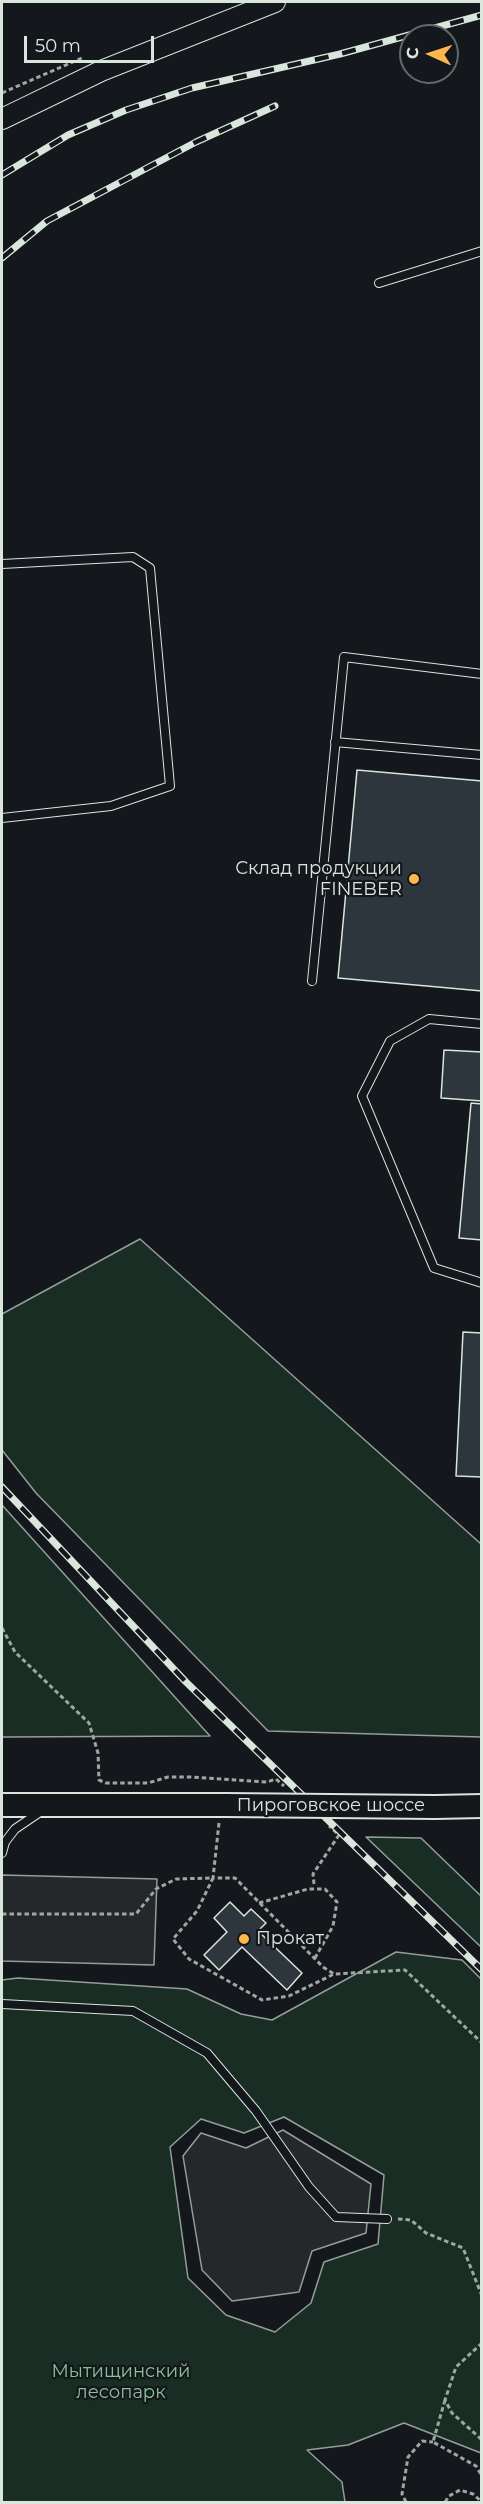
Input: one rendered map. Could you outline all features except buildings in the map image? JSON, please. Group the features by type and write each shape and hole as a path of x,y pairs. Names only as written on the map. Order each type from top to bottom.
{"main road":[{"name":"Пироговское шоссе","path":"2,1806 228,1814 482,1806"}],"street":[{"path":"2,119 140,54 275,2"}],"lane":[{"path":"379,283 482,251"},
{"path":"2,564 133,557 150,568 170,786 111,806 2,818"},
{"path":"312,981 344,657 482,674"},
{"path":"335,742 482,755"},
{"path":"482,1024 429,1019 390,1041 362,1096 434,1268 482,1283"},
{"path":"2,1853 5,1842 15,1829 52,1806"},
{"path":"2,2004 133,2012 207,2053 256,2111 309,2187 336,2217 387,2219"}],"path":[{"path":"2,1628 15,1652 89,1723 98,1753 99,1780"},
{"path":"228,1814 220,1822 213,1878 197,1911 173,1939 189,1959 262,2000 289,1996 334,1974 405,1970 482,2043"},
{"path":"2,1914 136,1914 156,1889 176,1879 235,1878 334,1974"},
{"path":"260,1903 308,1889 326,1888 337,1902 333,1926 315,1958"},
{"path":"387,2219 411,2220 426,2233 463,2248 482,2296"},
{"path":"433,2442 456,2367 482,2343"},
{"path":"445,2400 452,2413 482,2440"},
{"path":"406,2502 402,2493 408,2457 422,2441 433,2442 476,2466 482,2476"},
{"path":"445,2502 449,2496 460,2490 473,2494 482,2502"}],"green space":[{"path":"140,1239 481,1544 481,1737 268,1731 36,1493 2,1450 2,1314"},
{"path":"2,1505 210,1736 2,1737"},
{"path":"366,1837 421,1838 481,1896 481,1947"},
{"name":"Мытищинский лесопарк","path":"396,1952 462,1960 481,1979 481,2453 404,2423 348,2445 307,2450 342,2482 345,2502 2,2502 2,1980 18,1978 187,1989 241,2014 272,2020","holes":["284,2117 384,2175 378,2244 324,2262 311,2303 275,2332 226,2315 188,2278 170,2147 201,2119 244,2133"]}],"shaded area":[{"path":"2,1875 157,1879 154,1965 2,1961"},
{"path":"283,2130 371,2184 366,2233 312,2251 299,2292 232,2301 202,2270 183,2156 201,2133 246,2148"}],"railway":[{"path":"2,175 68,135 126,110 192,88 340,54 482,15"},
{"path":"2,258 47,221 196,142 275,106"},
{"path":"2,1487 186,1682 482,1970"}],"place":[{"name":"Склад продукции FINEBER","path":"414,879"},
{"name":"Прокат","path":"244,1939"}]}
